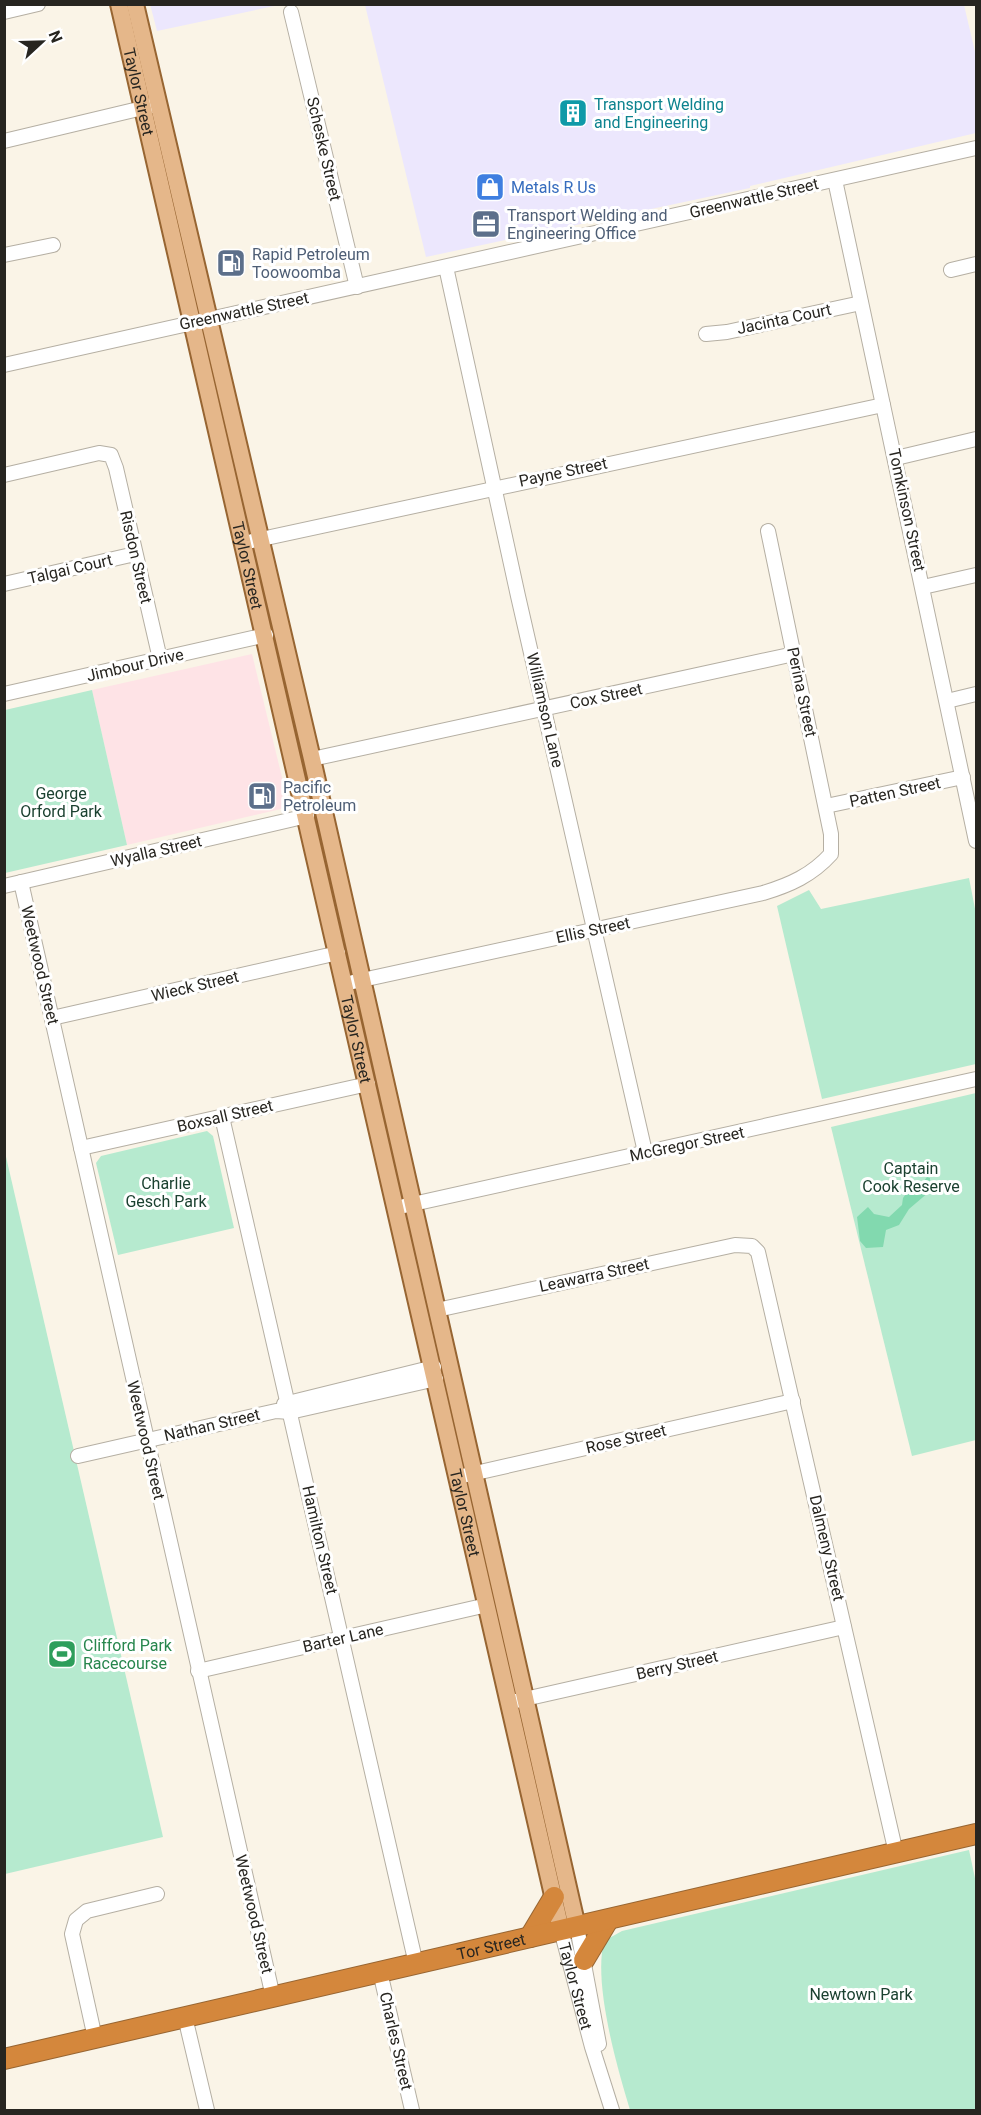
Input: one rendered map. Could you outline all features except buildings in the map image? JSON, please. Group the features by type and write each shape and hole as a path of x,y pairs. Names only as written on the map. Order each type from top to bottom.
{"highway":[{"name":"Tor Street","path":"4,2059 896,1853 976,1837"},
{"path":"530,1937 554,1897"},
{"path":"584,1960 608,1920"}],"main road":[{"name":"Taylor Street","path":"119,4 151,106 252,541 312,759 353,982 368,1084 437,1310 487,1605 517,1701 554,1897 569,1929"},
{"name":"Taylor Street","path":"135,4 151,106"},
{"name":"Taylor Street","path":"252,541 266,635 307,816 339,953 353,982 405,1206 435,1373 466,1475 569,1929"},
{"path":"307,816 315,808 309,773 312,759"}],"street":[{"path":"4,12 38,4"},
{"name":"Scheske Street","path":"291,12 357,287"},
{"path":"4,141 151,106"},
{"name":"Greenwattle Street","path":"4,366 976,148"},
{"name":"Tomkinson Street","path":"835,180 963,777 974,816 976,841"},
{"path":"4,255 52,245"},
{"path":"951,270 976,264"},
{"name":"Williamson Lane","path":"446,267 518,596 645,1152"},
{"name":"Jacinta Court","path":"706,334 728,332 861,303"},
{"name":"Payne Street","path":"252,541 883,405"},
{"path":"896,458 976,439"},
{"name":"Risdon Street","path":"4,475 99,453 111,455 116,468 160,659"},
{"name":"Perina Street","path":"768,531 826,806 831,834 831,854"},
{"name":"Talgai Court","path":"4,584 135,554"},
{"path":"923,587 976,575"},
{"name":"Jimbour Drive","path":"4,694 266,635"},
{"name":"Cox Street","path":"312,759 794,654"},
{"path":"947,700 976,694"},
{"name":"Patten Street","path":"826,806 963,777"},
{"name":"Wyalla Street","path":"4,886 307,816"},
{"name":"Ellis Street","path":"353,982 781,888 817,869 831,854"},
{"name":"Weetwood Street","path":"21,882 273,1997"},
{"name":"Wieck Street","path":"52,1018 339,953"},
{"name":"McGregor Street","path":"405,1206 976,1079"},
{"name":"Boxsall Street","path":"81,1148 368,1084"},
{"name":"Hamilton Street","path":"222,1117 416,1964"},
{"name":"Leawarra Street","path":"437,1310 735,1245 752,1246"},
{"name":"Dalmeny Street","path":"752,1246 761,1261 896,1853"},
{"name":"Nathan Street","path":"78,1456 435,1373"},
{"name":"Rose Street","path":"466,1475 793,1401"},
{"name":"Barter Lane","path":"198,1671 487,1605"},
{"name":"Berry Street","path":"517,1701 844,1627"},
{"path":"95,2038 72,1934 76,1920 87,1911 157,1894"},
{"name":"Taylor Street","path":"569,1929 584,1960 602,2073"},
{"name":"Taylor Street","path":"569,1929 589,2037 612,2110"},
{"name":"Charles Street","path":"380,1972 412,2110"},
{"path":"185,2017 207,2110"}],"shaded area":[{"path":"150,4 279,4 279,5 157,31"},
{"path":"365,5 964,5 976,56 976,133 750,186 750,188 426,257"},
{"path":"252,654 288,802 285,808 127,845 92,690"}],"green space":[{"name":"George Orford Park","path":"92,690 127,845 5,873 5,710"},
{"path":"969,878 976,914 976,1064 822,1099 777,906 809,890 821,909"},
{"name":"Captain Cook Reserve","path":"976,1093 976,1440 912,1456 831,1127"},
{"name":"Charlie Gesch Park","path":"207,1131 213,1136 234,1228 118,1255 96,1163 101,1156"},
{"name":"Clifford Park Racecourse","path":"4,1148 163,1837 5,1874 4,1874"},
{"path":"927,1177 930,1178 929,1192 909,1209 899,1225 886,1230 883,1247 866,1248 860,1241 857,1217 868,1207 874,1214 889,1217 902,1205 903,1198 912,1185 921,1185"},
{"name":"Newtown Park","path":"969,1850 976,1883 976,2110 630,2110 613,2049 604,2002 601,1959 604,1941 622,1931"}],"place":[{"name":"Transport Welding and Engineering","path":"573,113"},
{"name":"Metals R Us","path":"490,187"},
{"name":"Transport Welding and Engineering Office","path":"486,224"},
{"name":"Rapid Petroleum Toowoomba","path":"231,263"},
{"name":"Pacific Petroleum","path":"262,796"},
{"name":"Clifford Park Racecourse","path":"62,1654"}]}
